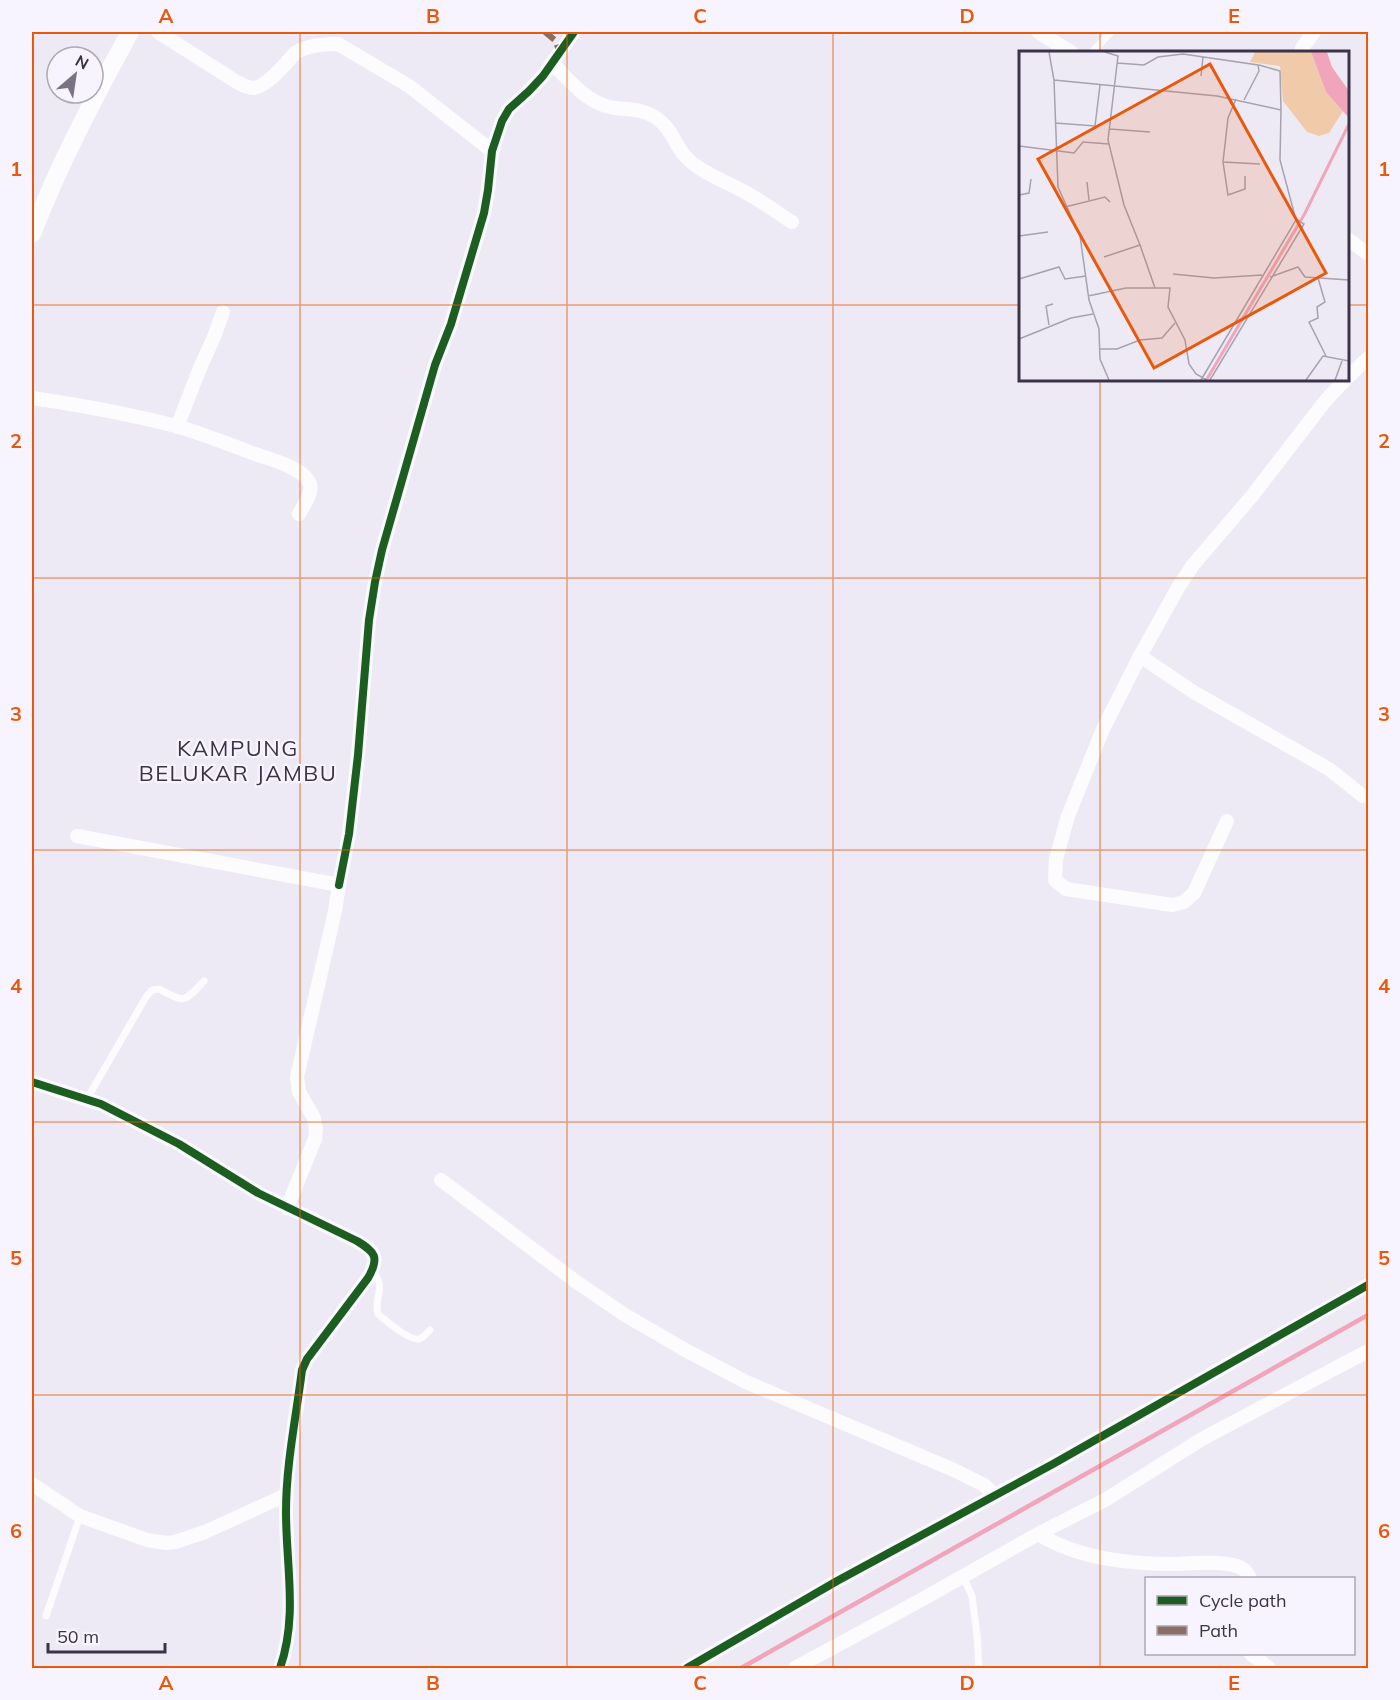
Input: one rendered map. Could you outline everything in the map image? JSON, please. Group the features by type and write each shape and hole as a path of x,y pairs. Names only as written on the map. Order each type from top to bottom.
{"street":[{"path":"32,234 66,154 130,32"},
{"path":"158,32 238,83 254,88 267,82 295,53 324,44 338,44 409,86 492,151"},
{"path":"287,1208 315,1139 316,1124 299,1092 297,1077 335,911 349,834 369,620 375,582 435,365 451,324 484,213 492,151 501,121 536,85 574,32"},
{"path":"1038,32 1069,51"},
{"path":"1302,48 1314,32"},
{"path":"552,63 593,100 615,108 641,110 654,117 664,124 686,157 792,222"},
{"path":"1349,240 1368,254"},
{"path":"177,427 223,312"},
{"path":"1349,375 1368,358"},
{"path":"1227,821 1194,893 1184,902 1172,905 1066,889 1055,880 1056,859 1068,816 1103,729 1140,656 1186,575 1343,381"},
{"path":"32,398 116,412 177,427 287,466 306,477 310,485 309,496 298,514"},
{"path":"1140,656 1195,693 1329,769 1363,796"},
{"path":"77,836 339,885"},
{"path":"32,1082 101,1104 179,1144 258,1193 370,1249 374,1256 372,1270 307,1359 302,1370 288,1458 286,1514 290,1577 289,1635 280,1668"},
{"path":"441,1180 575,1281 625,1315 687,1351 746,1382 954,1470 984,1485 995,1496"},
{"path":"687,1668 837,1581 995,1496 1368,1285"},
{"path":"795,1668 1038,1534 1105,1500 1202,1439 1368,1352"},
{"path":"32,1484 80,1516 147,1540 166,1543 205,1532 286,1495"},
{"path":"1038,1534 1053,1544 1104,1558 1145,1564 1231,1565 1245,1570 1249,1577"},
{"path":"1253,1655 1269,1668"}],"lane":[{"path":"1093,51 1111,32"},
{"path":"87,1099 152,990 159,989 179,999 184,999 188,998 204,981"},
{"path":"372,1270 380,1282 381,1289 378,1314 409,1337 421,1338 430,1330"},
{"path":"46,1616 80,1516"},
{"path":"963,1576 972,1596 979,1668"}],"waterway":[{"path":"741,1668 1368,1315"}],"marked path":[{"path":"545,32 556,41 559,52"}],"cycle path":[{"path":"339,885 349,834 358,755 369,620 382,550 435,365 451,324 484,213 492,151 502,121 509,109 543,76 574,32"},
{"path":"32,1082 101,1104 179,1144 258,1193 357,1241 368,1248 374,1256 374,1265 368,1278 307,1359 302,1370 288,1476 286,1512 290,1591 289,1630 280,1668"},
{"path":"687,1668 837,1581 1053,1464 1368,1285"}],"district":[{"name":"KAMPUNG BELUKAR JAMBU","path":"238,760"}]}
